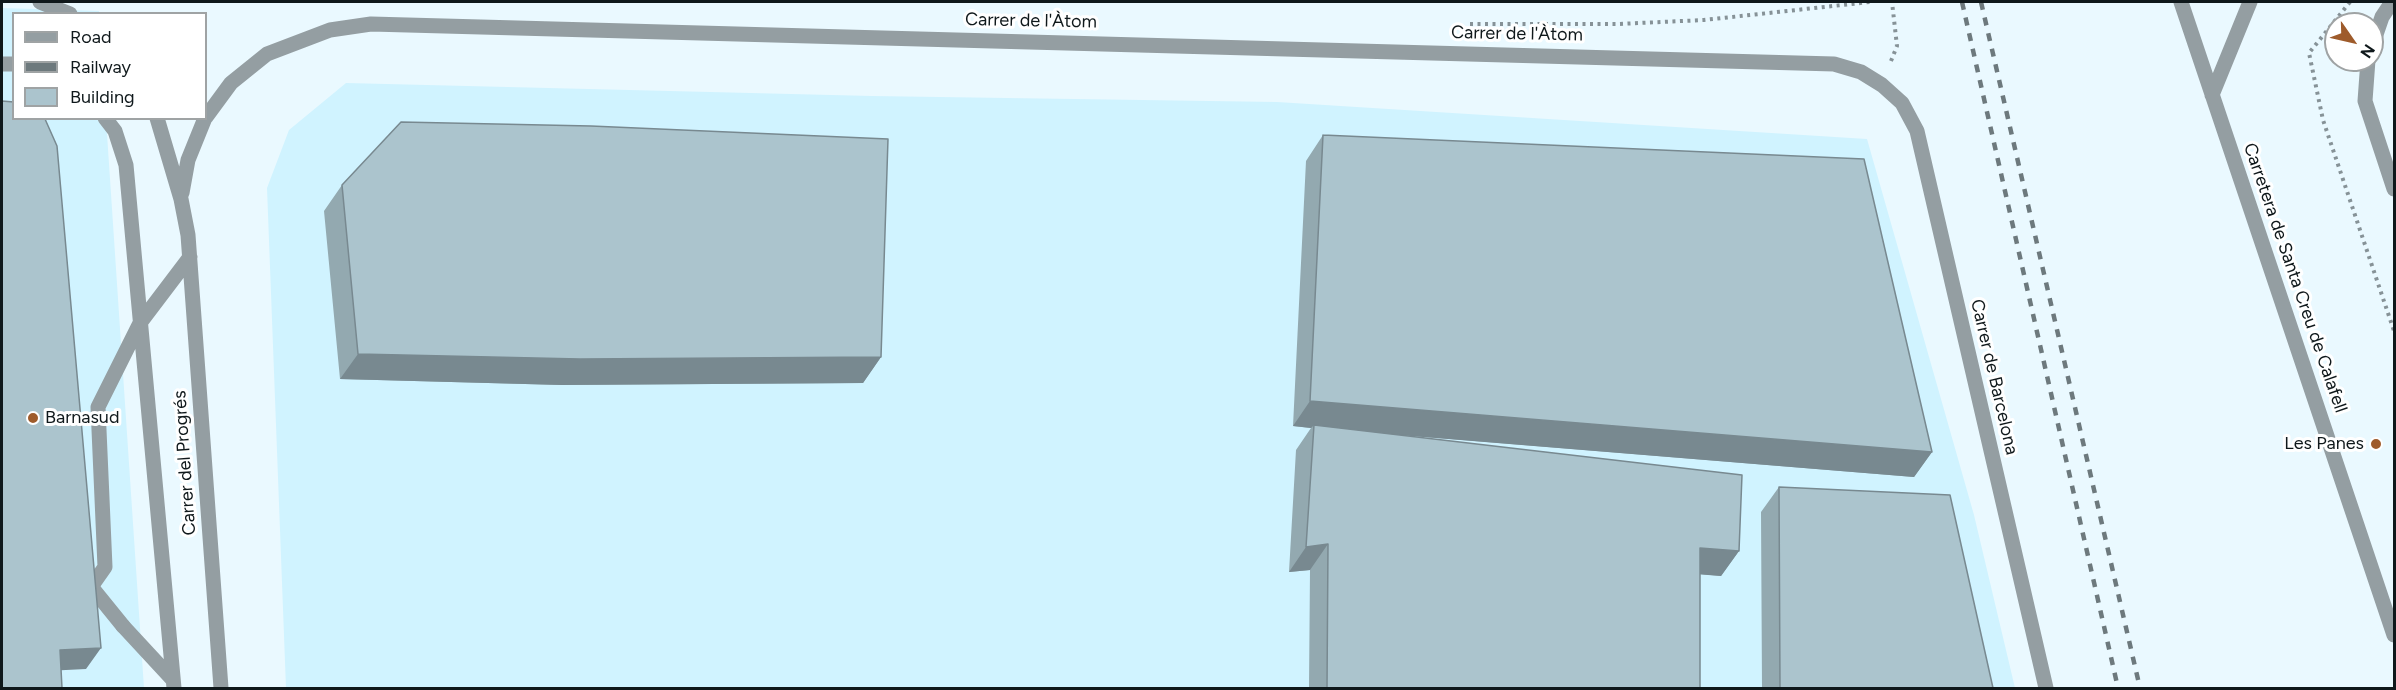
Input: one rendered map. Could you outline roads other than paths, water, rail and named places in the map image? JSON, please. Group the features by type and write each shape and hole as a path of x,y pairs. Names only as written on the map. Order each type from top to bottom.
{"street":[{"path":"39,2 65,12"},
{"name":"Carretera de Santa Creu de Calafell","path":"2181,2 2394,635"},
{"path":"2212,95 2250,2"},
{"name":"Carrer de l'Àtom","path":"207,115 231,83 267,54 330,30 372,24 1794,60 1834,63 1861,72 1882,85"},
{"path":"2367,72 2365,101 2394,189"},
{"name":"Carrer de Barcelona","path":"1882,85 1902,103 1917,131 2046,688"},
{"name":"Carrer del Progrés","path":"107,120 115,131 126,165 173,684"},
{"name":"Carrer del Progrés","path":"158,120 181,199 188,235 221,688"},
{"name":"Carrer de l'Àtom","path":"181,199 188,160 204,120"},
{"path":"80,603 105,567 98,407 140,323 190,257"},
{"path":"83,557 93,589 173,684"}],"railway":[{"path":"1962,2 2118,688"},
{"path":"1981,2 2140,688"}],"place":[{"name":"Barnasud","path":"33,418"},
{"name":"Les Panes","path":"2376,444"}]}
